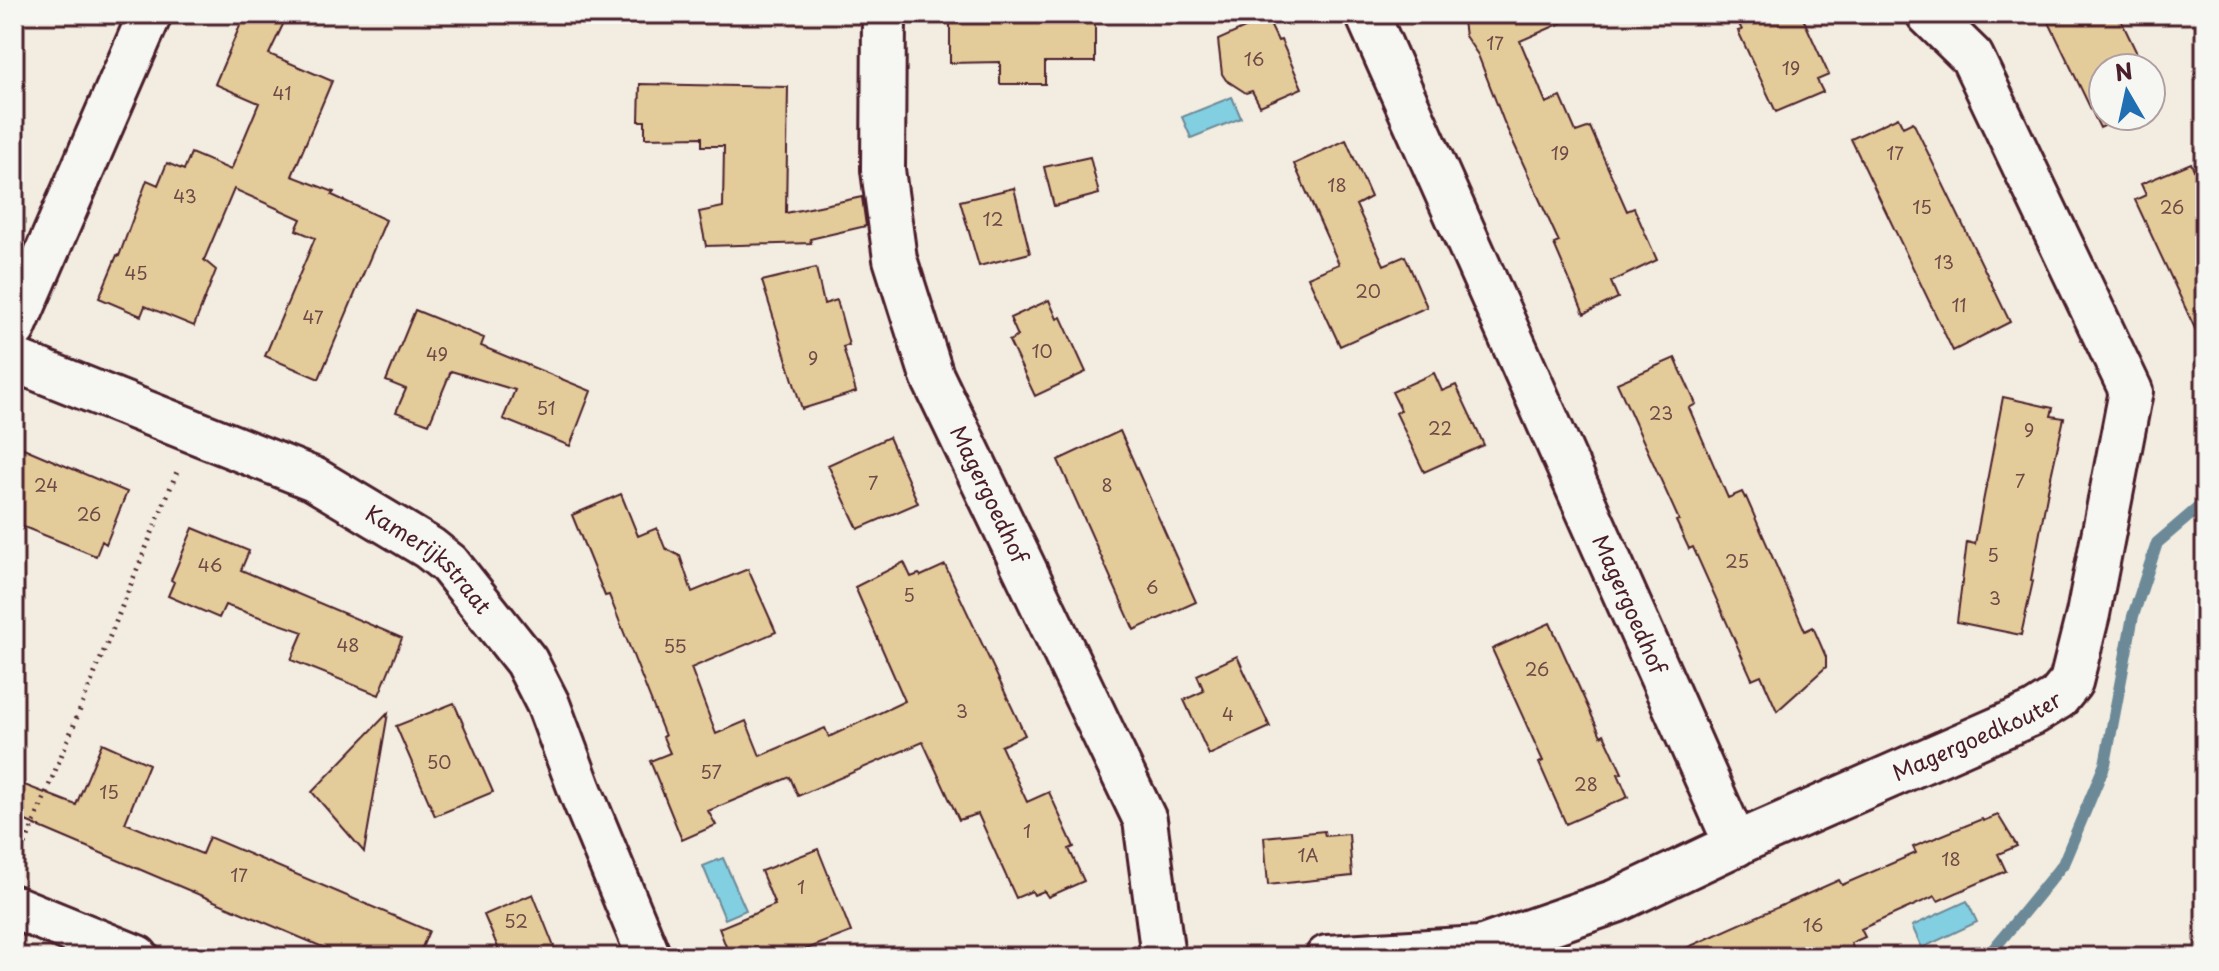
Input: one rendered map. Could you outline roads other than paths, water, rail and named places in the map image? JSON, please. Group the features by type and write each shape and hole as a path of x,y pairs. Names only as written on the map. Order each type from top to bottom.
{"street":[{"path":"14,328 150,14"},
{"name":"Magergoedhof","path":"884,14 883,170 895,259 932,376 1145,820 1163,957"},
{"name":"Magergoedhof","path":"1367,14 1736,845"},
{"name":"Magergoedkouter","path":"1327,957 1480,948 1616,901 2034,713 2058,698 2071,682 2088,614 2131,391 1972,57 1928,14"},
{"name":"Kamerijkstraat","path":"14,360 314,479 429,548 455,570 526,661 542,693 649,957"},
{"path":"14,907 137,957"}],"water":[{"path":"1232,97 1241,118 1191,138 1182,117"},
{"path":"723,858 746,910 725,919 703,866"},
{"path":"1967,901 1977,922 1922,948 1912,926"}],"waterway":[{"path":"1987,957 2063,864 2105,764 2133,616 2157,543 2205,502"}]}
